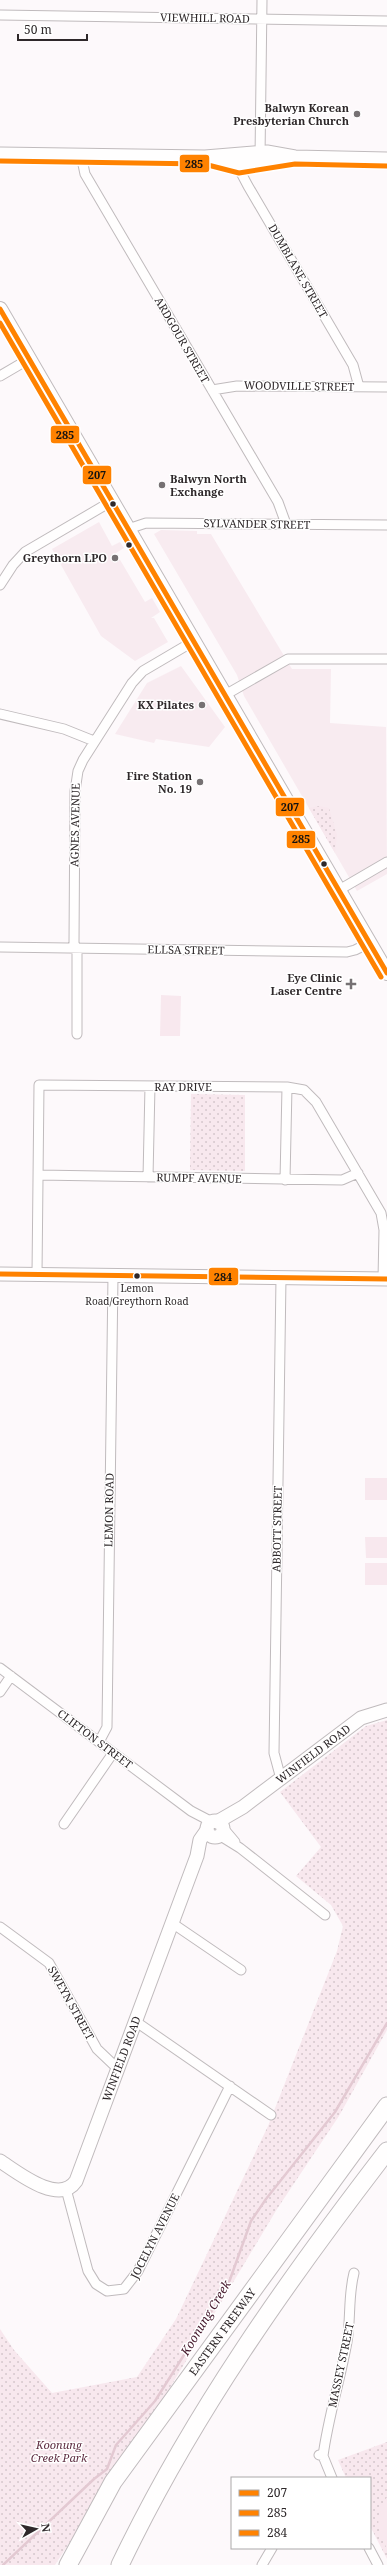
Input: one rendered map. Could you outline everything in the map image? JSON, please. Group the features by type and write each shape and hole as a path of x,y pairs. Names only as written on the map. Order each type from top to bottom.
{"highway":[{"path":"371,2126 387,2102"},
{"name":"EASTERN FREEWAY","path":"68,2565 113,2482 387,2106"},
{"path":"120,2565 188,2436 247,2344 337,2216 387,2151"}],"main road":[{"path":"0,309 387,973"}],"street":[{"path":"260,157 262,0"},
{"name":"VIEWHILL ROAD","path":"0,15 387,21"},
{"path":"0,154 205,157 238,161 260,157 387,159"},
{"name":"ARDGOUR STREET","path":"81,155 85,174 278,502 286,524"},
{"name":"DUMBLANE STREET","path":"238,161 248,186 353,365 359,387"},
{"path":"0,376 29,359"},
{"name":"WOODVILLE STREET","path":"212,390 237,386 387,387"},
{"path":"0,585 13,565 25,552 112,501"},
{"name":"SYLVANDER STREET","path":"128,529 146,522 387,525"},
{"name":"AGNES AVENUE","path":"77,1034 75,786 78,772 94,741 138,676 194,641"},
{"path":"225,695 288,659 387,660"},
{"path":"0,714 64,729 94,741"},
{"path":"339,890 387,862"},
{"name":"ELLSA STREET","path":"0,947 347,952 369,943"},
{"name":"RAY DRIVE","path":"36,1274 39,1085 286,1087 300,1088 312,1096 358,1173 382,1218 385,1279"},
{"path":"148,1177 150,1086"},
{"path":"285,1180 286,1087"},
{"name":"RUMPF AVENUE","path":"38,1175 342,1180 358,1173"},
{"path":"0,1274 385,1279"},
{"name":"LEMON ROAD","path":"99,1742 106,1726 113,1275"},
{"name":"ABBOTT STREET","path":"281,1278 274,1753 281,1779"},
{"name":"CLIFTON STREET","path":"0,1668 215,1829 325,1915"},
{"path":"0,1692 11,1676"},
{"name":"WINFIELD ROAD","path":"66,2189 74,2184 78,2175 197,1856 215,1829 361,1718 387,1710"},
{"path":"64,1824 113,1753"},
{"path":"172,1923 240,1970"},
{"name":"SWEYN STREET","path":"0,1927 49,1963 97,2049 118,2069"},
{"path":"136,2021 271,2115"},
{"name":"JOCELYN AVENUE","path":"66,2189 92,2279 107,2291 124,2289 138,2271 230,2086"},
{"path":"0,2161 42,2186 54,2189 66,2189"},
{"name":"MASSEY STREET","path":"332,2477 321,2456 347,2342 351,2315 349,2292 354,2273"},
{"path":"262,2565 271,2549"},
{"path":"369,2549 378,2565"}],"shaded area":[{"path":"99,522 112,546 120,542 124,548 116,553 145,602 152,598 160,612 151,618 154,618 168,642 135,661 101,636 52,549"},
{"path":"161,530 197,531 197,534 211,534 292,669 331,669 330,723 386,727 387,874 357,891 244,696 237,675 154,534"},
{"path":"181,666 225,727 209,747 156,739 154,743 115,734 147,683"}],"green space":[{"path":"319,806 329,808 337,835 335,853 309,808"},
{"path":"161,995 181,996 180,1036 160,1036"},
{"path":"191,1094 245,1095 245,1171 190,1170"},
{"path":"365,1478 387,1478 387,1500 365,1500"},
{"path":"365,1537 387,1537 387,1558 366,1558"},
{"path":"365,1563 387,1563 387,1585 365,1585"},
{"name":"Koonung Creek Park","path":"387,1720 387,2030 339,2116 277,2209 165,2396 55,2565 0,2565 0,2329 14,2350 52,2393 137,2377 176,2319 268,2126 337,1951 343,1926 331,1905 296,1876 321,1847 280,1792 366,1726"},
{"path":"387,2442 387,2559 371,2528 371,2477 346,2477 338,2460"},
{"path":"387,2497 387,2549 378,2523 380,2511"}],"waterway":[{"name":"Koonung Creek","path":"3,2565 94,2479 107,2469 116,2445 155,2401 228,2285 251,2221 266,2199 335,2112 387,2023"}],"transit line":[{"name":"285","path":"0,161 204,164 239,173 295,164 387,166"},
{"name":"207","path":"0,309 387,973"},
{"name":"285","path":"0,323 381,977"},
{"name":"284","path":"0,1274 387,1279"}],"place":[{"name":"Balwyn Korean Presbyterian Church","path":"357,114"},
{"name":"Balwyn North Exchange","path":"162,485"},
{"name":"Greythorn LPO","path":"115,558"},
{"name":"KX Pilates","path":"202,705"},
{"name":"Fire Station No. 19","path":"200,782"},
{"name":"Eye Clinic Laser Centre","path":"351,984"},
{"name":"Lemon Road/Greythorn Road","path":"137,1276"}]}
